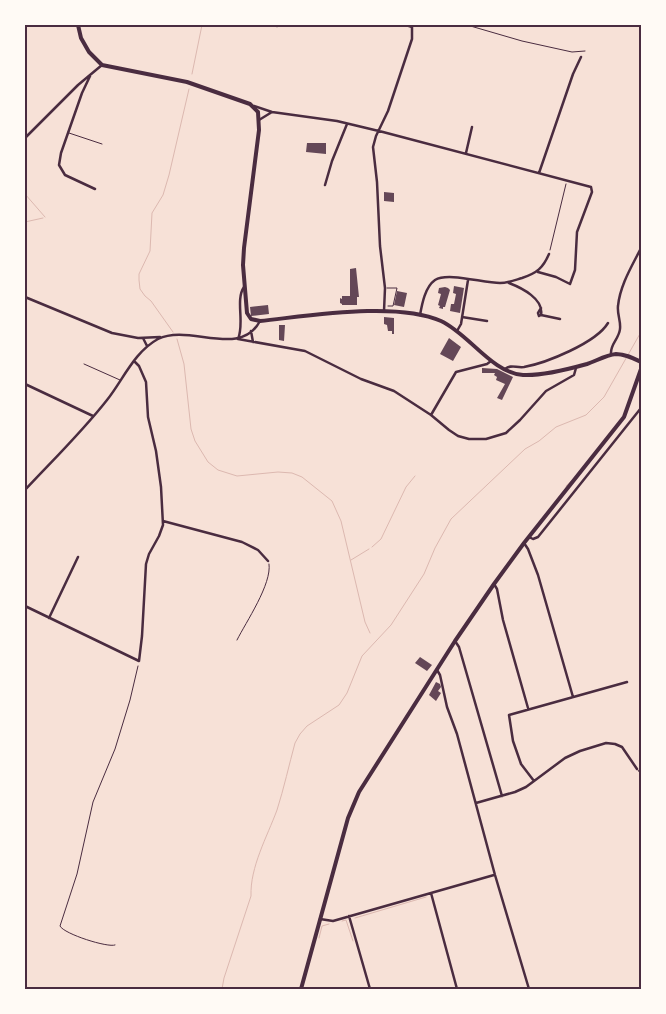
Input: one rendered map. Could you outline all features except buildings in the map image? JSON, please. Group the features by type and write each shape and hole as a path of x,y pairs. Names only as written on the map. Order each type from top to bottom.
{"street":[{"path":"78,25 81,38 88,52 102,65 187,82 272,112 348,124 466,153 591,187 592,192 577,232 575,270 570,284 556,277 538,272"},
{"path":"384,311 385,288 373,153 374,141 388,111 412,39 412,26 406,25"},
{"path":"539,173 572,74 581,57"},
{"path":"25,138 78,84 102,65"},
{"path":"90,74 68,133 59,165 65,175 95,188"},
{"path":"253,106 258,112 259,120 244,248 247,316 251,320 384,311 420,315 442,322 457,331 505,369 525,375 576,366 616,354 634,358 641,362"},
{"path":"259,120 272,112"},
{"path":"325,185 332,161 348,124"},
{"path":"466,153 472,127"},
{"path":"611,355 611,348 620,329 619,300 628,272 641,248"},
{"path":"420,315 427,291 436,280 451,276 468,280 508,282 517,280 538,272 549,254"},
{"path":"457,331 462,318 468,280"},
{"path":"517,280 517,286"},
{"path":"508,282 532,296 541,308 541,315 560,319"},
{"path":"238,339 242,331 240,295 245,286"},
{"path":"25,297 112,333 143,338 155,336 162,338"},
{"path":"462,318 487,321"},
{"path":"238,339 251,331 260,320"},
{"path":"505,369 511,366 523,367 569,352 591,340 604,330 608,324"},
{"path":"251,331 253,342"},
{"path":"25,490 106,401 147,346 162,338 177,335 238,339 305,352 361,379 394,391 431,415 449,430 464,438 486,439 502,435 520,420 546,392 574,375 576,366"},
{"path":"143,338 147,346"},
{"path":"431,415 456,372 487,364 492,360"},
{"path":"25,606 139,661 146,564 149,554 162,530 163,521 160,471 148,417 146,382 139,366 134,361"},
{"path":"301,989 352,805 455,641 494,584 524,543 624,417 641,369"},
{"path":"25,384 93,416"},
{"path":"529,537 532,540 538,537 641,408"},
{"path":"163,521 242,542 258,550 268,561"},
{"path":"524,543 528,548 538,575 573,697"},
{"path":"49,618 78,557"},
{"path":"494,584 497,589 507,635 528,709"},
{"path":"455,641 459,647 502,796"},
{"path":"437,670 529,989"},
{"path":"534,781 521,764 513,742 509,715 627,682"},
{"path":"475,803 515,792 534,781 565,758 606,743 622,747 637,769"},
{"path":"320,920 331,921 495,874"},
{"path":"431,893 457,989"},
{"path":"349,916 370,989"}],"lane":[{"path":"467,25 522,41 572,52 585,51 581,57"},
{"path":"68,133 102,144"},
{"path":"84,364 121,380"},
{"path":"637,769 641,775"}],"path":[{"path":"549,254 567,180"},
{"path":"384,305 393,306 397,288 385,288"},
{"path":"237,640 258,602 269,576 268,561"},
{"path":"115,945 109,946 80,937 62,930 60,926 77,874 93,802 115,749 136,678 139,661"}],"waterway":[{"path":"192,74 202,25"},
{"path":"173,332 140,289 139,274 150,251 152,213 163,195 169,175 189,89"},
{"path":"25,194 45,217"},
{"path":"25,222 43,218"},
{"path":"222,989 251,896 251,885 256,863 277,810 295,743 300,734 307,726 339,705 347,693 362,656 391,625 424,574 435,548 451,519 525,449 539,441 556,427 586,415 604,397 641,332"},
{"path":"177,339 184,364 191,429 195,441 208,462 218,470 237,476 278,472 292,473 302,477 332,501 341,521 365,622 370,633"},
{"path":"372,547 381,539 406,487 415,476"},
{"path":"566,486 571,481"},
{"path":"351,560 369,549"},
{"path":"355,918 426,897"},
{"path":"342,921 346,920 353,941"},
{"path":"319,938 322,926 329,924"}]}
